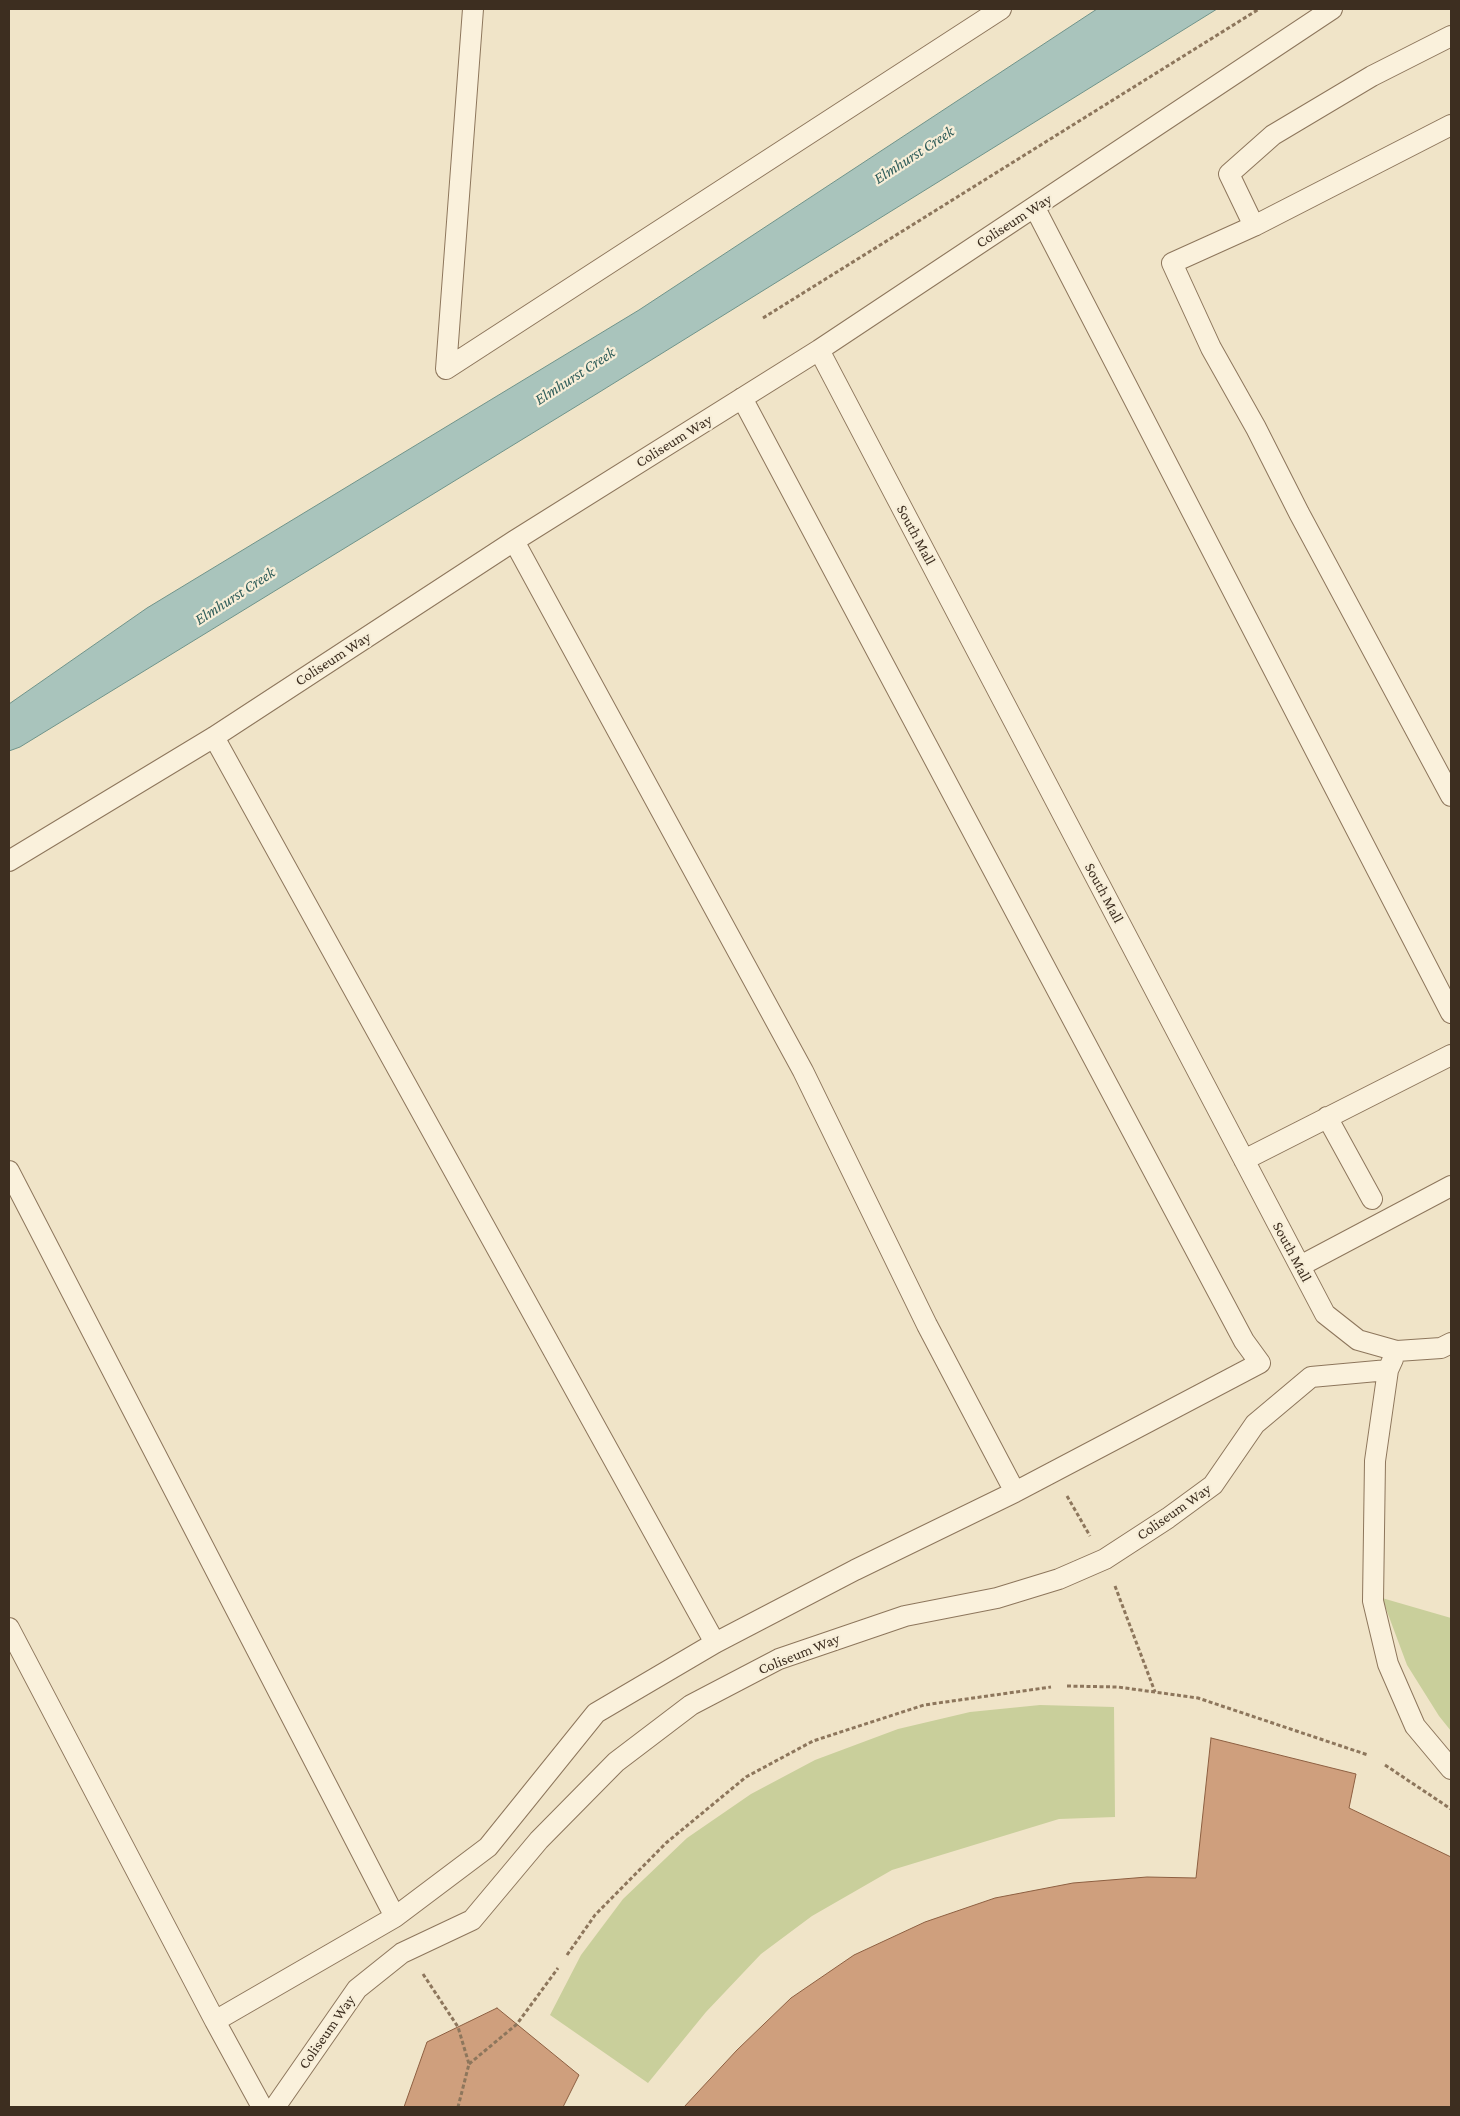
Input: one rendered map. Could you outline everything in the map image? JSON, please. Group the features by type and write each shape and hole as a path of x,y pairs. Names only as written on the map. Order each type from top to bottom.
{"lane":[{"path":"473,9 446,369 1001,9"},
{"name":"Coliseum Way","path":"9,861 214,737 514,541 818,350 1035,208 1332,9"},
{"path":"1254,226 1229,174 1274,135 1372,76 1451,36"},
{"path":"1451,125 1254,226 1172,263 1211,348 1256,428 1451,796"},
{"path":"1035,208 1451,1013"},
{"name":"South Mall","path":"818,350 1325,1314 1358,1340 1397,1352 1441,1348 1451,1344"},
{"path":"215,2021 396,1917 488,1847 596,1712 715,1643 855,1570 1015,1492 1260,1363 1239,1332 742,398"},
{"path":"514,541 803,1071 927,1326 1015,1492"},
{"path":"214,737 715,1643"},
{"path":"1244,1160 1451,1055"},
{"path":"1327,1117 1372,1199"},
{"path":"9,1171 396,1917"},
{"path":"1300,1266 1451,1186"},
{"path":"1397,1352 1388,1370 1375,1461 1373,1602 1388,1664 1414,1726 1451,1769"},
{"name":"Coliseum Way","path":"275,2107 357,1989 402,1953 472,1920 539,1840 616,1762 691,1705 779,1659 905,1616 997,1598 1059,1579 1105,1559 1214,1485 1256,1424 1311,1377 1388,1370"},
{"path":"9,1628 262,2107"}],"path":[{"path":"763,318 1259,9"},
{"path":"1080,1521 1105,1559 1155,1692"},
{"path":"1067,1686 1118,1688 1198,1698 1368,1755"},
{"path":"567,1955 595,1915 666,1843 754,1773 813,1741 924,1705 1051,1687"},
{"path":"1384,1765 1451,1809"},
{"path":"402,1953 422,1973 458,2027 469,2064 458,2107"},
{"path":"469,2064 517,2024 558,1968"}],"green space":[{"path":"1382,1598 1451,1618 1451,1731 1439,1716 1407,1665"},
{"path":"1040,1705 1114,1707 1115,1817 1059,1819 892,1870 812,1916 761,1954 706,2012 648,2083 550,2015 581,1955 623,1899 687,1838 751,1794 815,1760 898,1729 970,1712"}],"water":[{"name":"Elmhurst Creek","path":"1097,9 1217,9 598,393 20,747 9,751 9,704 147,608 639,310"}],"building":[{"path":"1211,1738 1356,1774 1349,1808 1451,1857 1451,2107 684,2107 737,2050 791,1998 854,1955 925,1922 995,1898 1073,1883 1147,1877 1196,1878"},
{"path":"497,2008 579,2075 563,2107 404,2107 427,2042"}]}
